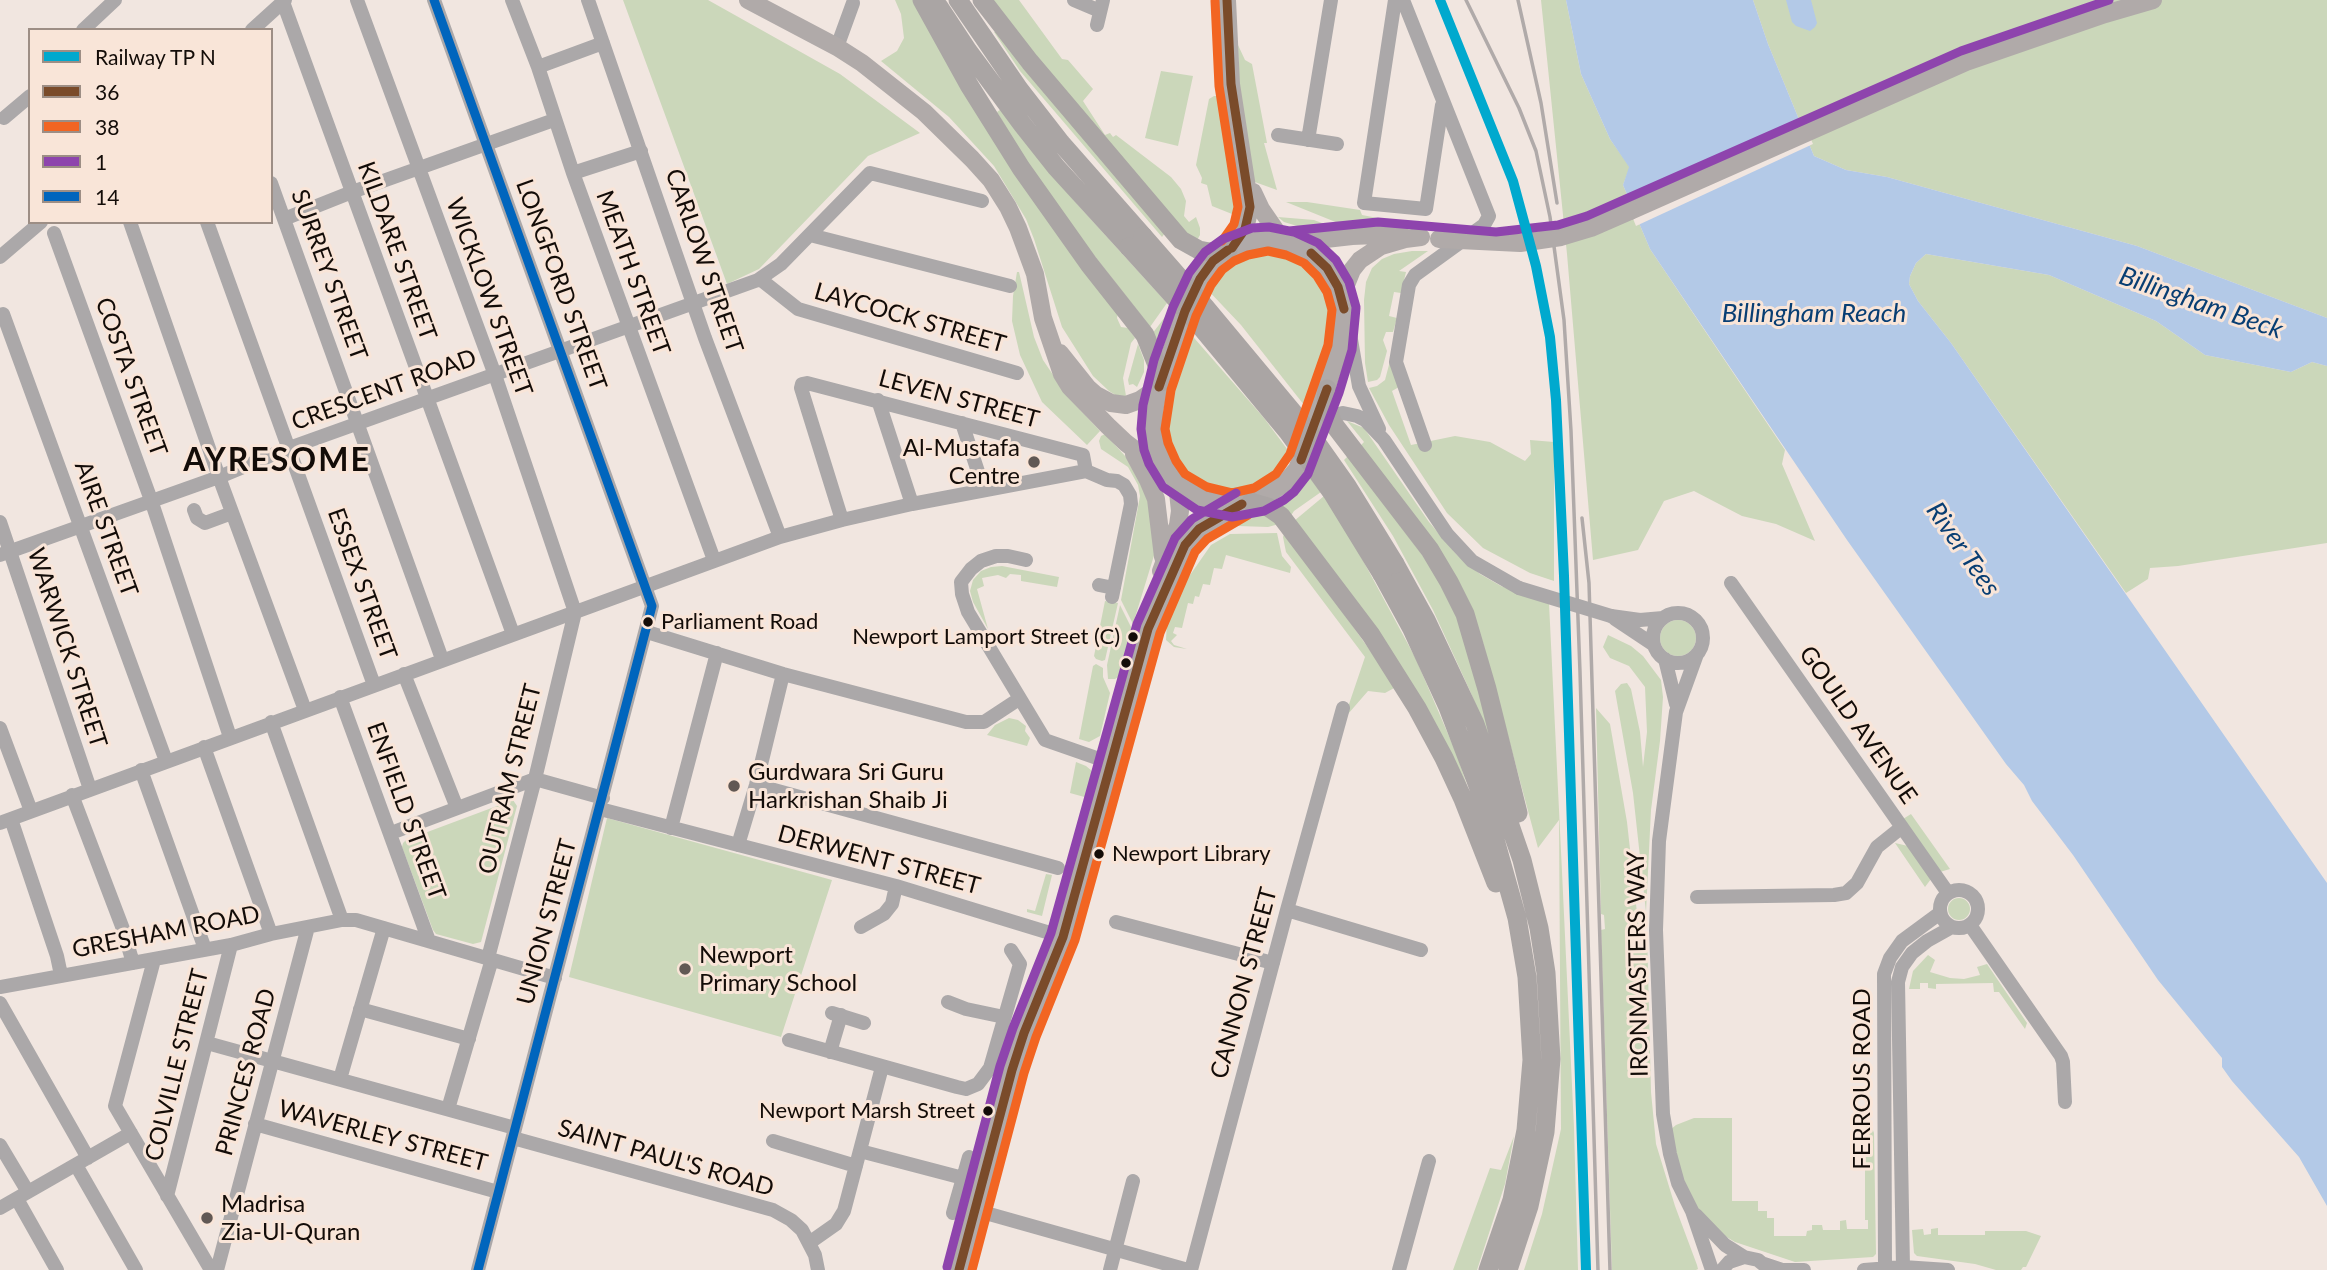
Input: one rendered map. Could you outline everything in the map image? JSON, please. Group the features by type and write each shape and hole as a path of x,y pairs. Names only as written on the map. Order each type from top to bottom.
{"highway":[{"path":"922,0 969,85 1021,168 1089,264 1145,335 1157,365 1160,384"},
{"path":"935,0 968,51 1056,167 1136,242 1241,349 1306,428 1354,497 1389,569 1412,629 1448,707 1485,804 1517,918 1527,977 1531,1020 1530,1093 1521,1162 1512,1200 1488,1270"},
{"path":"958,0 1019,89 1136,242"},
{"path":"982,0 1030,62 1181,240 1199,250 1209,252 1230,249"},
{"path":"1327,388 1322,420 1350,448 1430,550 1465,614 1487,689 1538,893 1539,928 1550,1015 1549,1093 1539,1166 1530,1206 1508,1270"},
{"path":"1246,503 1275,511 1294,532 1371,635 1410,696 1444,758 1482,846 1503,905 1531,1020"},
{"path":"1389,569 1426,620 1475,724 1522,860 1539,928"}],"main road":[{"path":"748,0 862,63 924,112 972,159 1008,207 1027,249 1048,335 1062,374 1070,387 1126,443 1191,494 1212,502 1246,503"},
{"path":"1227,0 1231,84 1246,176 1249,216 1245,229 1230,249"},
{"path":"1148,629 1150,605 1179,518 1180,497 1175,480 1160,459 1153,429 1160,384 1185,311 1200,279 1213,261 1230,249 1254,240 1287,242 1378,234 1496,244 1561,237 1591,228 1966,62 2152,0"},
{"path":"1246,176 1261,209 1287,242 1311,253 1327,268 1338,287 1344,311"},
{"path":"1327,388 1340,348 1346,285 1352,271 1360,260 1381,246 1405,239 1430,238"},
{"path":"1048,335 1088,388 1104,401 1126,405 1140,400 1160,384"},
{"path":"960,1270 1024,1033 1063,937 1148,629 1185,545 1199,529 1246,503 1268,495 1291,477 1322,420"},
{"path":"1126,443 1141,465 1156,499 1164,562"}],"street":[{"path":"85,28 115,0"},
{"name":"WICKLOW STREET","path":"357,0 495,375 575,612"},
{"name":"LONGFORD STREET","path":"434,0 646,586"},
{"name":"MEATH STREET","path":"512,0 714,560"},
{"name":"CARLOW STREET","path":"587,0 693,302 780,537"},
{"path":"1074,0 1100,12"},
{"path":"1308,140 1331,0"},
{"path":"1395,0 1364,203 1426,209 1442,103"},
{"path":"1403,0 1489,216 1484,225 1415,275 1409,285 1396,362 1424,444"},
{"path":"255,28 284,1"},
{"name":"KILDARE STREET","path":"284,1 513,634"},
{"path":"837,47 852,3"},
{"path":"538,67 603,43"},
{"path":"4,118 28,98"},
{"path":"284,219 554,120"},
{"path":"1278,135 1337,144"},
{"path":"573,173 641,151"},
{"name":"CRESCENT ROAD","path":"5,553 760,279 781,264 870,173 982,201"},
{"name":"SURREY STREET","path":"273,189 442,659"},
{"path":"0,257 39,224"},
{"path":"131,224 219,477 305,710"},
{"name":"ESSEX STREET","path":"209,224 374,685"},
{"name":"COSTA STREET","path":"54,233 151,500 230,737"},
{"path":"810,235 1010,286"},
{"name":"LAYCOCK STREET","path":"760,279 798,309 1017,373"},
{"name":"AIRE STREET","path":"1,309 166,761"},
{"path":"1344,311 1360,386 1384,440"},
{"name":"LEVEN STREET","path":"842,520 802,384 878,400 1083,456 1086,471"},
{"path":"878,400 912,504"},
{"path":"1322,420 1343,413 1357,416 1372,426 1384,440"},
{"path":"962,423 984,490"},
{"name":"IRONMASTERS WAY","path":"1384,440 1447,534 1472,561 1520,588 1611,616 1640,620 1663,618 1678,613 1695,620 1700,628 1702,646 1676,712 1659,841 1656,930 1663,1114 1678,1183 1692,1212"},
{"path":"61,975 57,956 5,821 72,795 780,537 912,504 1086,471 1124,485 1130,495 1131,504 1108,590"},
{"path":"194,510 197,518 205,523 232,513"},
{"name":"WARWICK STREET","path":"0,522 5,553 90,789"},
{"path":"1026,560 996,556 981,561 971,569 961,582 968,612 1045,740 1111,763"},
{"name":"GOULD AVENUE","path":"1731,583 1948,893"},
{"name":"UNION STREET","path":"478,1270 647,632 652,606 646,586"},
{"name":"OUTRAM STREET","path":"449,1109 490,959 575,612"},
{"name":"IRONMASTERS WAY","path":"1611,616 1654,645 1665,659 1672,680 1676,712"},
{"path":"1654,645 1654,631 1663,618"},
{"path":"647,632 783,674 966,722 984,722 1019,699"},
{"path":"671,828 717,653"},
{"path":"1665,659 1681,663 1697,654"},
{"path":"404,674 457,808"},
{"path":"738,845 756,785 783,674"},
{"name":"ENFIELD STREET","path":"340,697 429,941"},
{"name":"CANNON STREET","path":"1190,1270 1343,708"},
{"path":"271,722 342,920 356,920 555,978"},
{"path":"0,728 31,811"},
{"path":"204,747 271,934"},
{"path":"141,770 205,949"},
{"path":"391,833 535,779"},
{"name":"DERWENT STREET","path":"535,779 671,828 897,886 1063,937"},
{"path":"756,785 1058,867"},
{"path":"72,795 124,929 133,963"},
{"path":"1697,897 1834,895 1846,892 1860,879 1877,847 1902,827"},
{"path":"861,927 884,914 892,904 897,886"},
{"path":"1963,890 1974,897 1978,910 1977,917 1970,925 1961,928 1952,927 1944,921 1940,913 1942,900 1948,893 1963,890"},
{"path":"1287,910 1420,950"},
{"name":"FERROUS ROAD","path":"1885,1268 1884,974 1889,958 1897,946 1940,913"},
{"name":"GRESHAM ROAD","path":"0,987 154,960 342,920"},
{"path":"1116,922 1273,963"},
{"path":"1970,925 2061,1056 2065,1102"},
{"name":"PRINCES ROAD","path":"217,1270 308,927"},
{"name":"FERROUS ROAD","path":"1903,1267 1899,982 1902,967 1912,953 1952,927"},
{"path":"340,1079 384,928"},
{"name":"COLVILLE STREET","path":"167,1196 230,945"},
{"path":"789,1040 966,1089 978,1084 990,1068 1020,964 1011,950"},
{"path":"154,960 115,1106 211,1270"},
{"path":"948,1002 966,1009 1004,1017"},
{"path":"0,1003 136,1270"},
{"path":"360,1009 469,1039"},
{"path":"830,1052 836,1014 864,1023"},
{"name":"SAINT PAUL'S ROAD","path":"207,1043 449,1109 491,1122 514,1133 773,1210 796,1225 809,1243 818,1270"},
{"path":"809,1243 836,1224 844,1211 881,1067"},
{"name":"WAVERLEY STREET","path":"255,1124 498,1192"},
{"path":"0,1208 22,1190 82,1161 131,1133"},
{"path":"773,1141 856,1166"},
{"path":"0,1145 22,1190 26,1215 57,1270"},
{"path":"859,1151 963,1178"},
{"path":"953,1213 968,1157"},
{"path":"1399,1270 1429,1161"},
{"path":"1110,1270 1133,1181"},
{"path":"975,1210 1190,1270"},
{"path":"1692,1212 1725,1245 1744,1257 1752,1258 1767,1267 1804,1270"},
{"path":"1692,1212 1712,1270"},
{"path":"1722,1270 1729,1262 1744,1257"},
{"path":"1864,1270 1903,1267 1948,1270"}],"green space":[{"path":"623,0 708,0 840,74 920,133 868,156 759,269 727,284"},
{"path":"895,0 917,0 1118,313 1121,327 1128,328 1135,338 1131,343 1123,378 1126,396 1117,396 1093,376 1062,327 1026,219 994,166 949,117 881,61 897,51 904,38 901,14"},
{"path":"987,0 1019,0 1062,59 1068,60 1093,89 1083,101 1105,135 1116,135 1171,177 1181,189 1186,201 1184,216 1189,222 1196,217 1200,228 1196,242 1184,237"},
{"path":"1541,0 1566,0 1581,74 1610,139 1630,167 1623,185 1650,249 1785,450 1782,464 1815,541 1776,524 1742,516 1694,491 1664,501 1638,550 1593,560 1567,254"},
{"path":"1753,0 2327,0 2327,318 2137,246 1887,177 1846,170 1814,156"},
{"path":"994,32 1165,233 1162,237 1020,71"},
{"path":"1238,45 1245,60 1252,64 1267,143 1264,143 1277,190 1252,181 1240,117"},
{"path":"1161,71 1193,76 1178,146 1145,138"},
{"path":"1214,96 1225,99 1236,153 1242,218 1212,206 1207,185 1201,183 1202,178 1196,165 1209,99"},
{"path":"1001,109 1078,205 1167,303 1150,327 1039,185 997,112"},
{"path":"1286,202 1307,202 1360,210 1362,215 1398,222 1343,225"},
{"path":"1278,217 1314,220 1340,230 1317,232 1284,222"},
{"path":"1412,251 1428,251 1399,271 1406,272 1401,293 1394,292 1389,316 1397,318 1393,332 1386,332 1383,340 1387,351 1380,377 1368,382 1365,363 1366,282 1372,268 1382,259"},
{"path":"1263,252 1280,254 1305,269 1323,290 1330,312 1331,339 1308,410 1241,325 1204,286 1220,268 1233,259"},
{"path":"1926,254 2049,275 2156,321 2205,355 2291,372 2312,362 2327,366 2327,543 2150,568 2148,579 2126,593 1951,343 1918,301 1909,284 1910,276 1916,263"},
{"path":"1017,272 1034,337 1043,360 1068,397 1100,431 1087,445 1042,402 1020,355 1012,321"},
{"path":"1171,309 1175,313 1160,355 1152,334"},
{"path":"1188,331 1264,418 1290,453 1283,468 1257,488 1221,493 1202,486 1188,477 1168,452 1162,424 1171,381"},
{"path":"1138,344 1144,360 1144,372 1137,387 1129,385 1128,380"},
{"path":"1390,361 1399,387 1392,391 1411,445 1455,436 1490,442 1525,461 1531,454 1530,440 1554,442 1554,581 1530,573 1483,548 1447,513 1389,425 1369,388 1385,380"},
{"path":"1347,421 1364,428 1429,522 1457,555 1480,574 1501,586 1549,603 1574,1128 1578,1270 1524,1270 1542,1214 1561,1129 1559,820 1538,848 1483,643 1359,447 1364,442"},
{"path":"1105,434 1126,457 1150,498 1156,549 1133,624 1121,600 1140,496 1138,485 1128,467 1101,449 1099,441"},
{"path":"1348,456 1450,592 1509,786 1433,610 1393,536 1344,460"},
{"path":"1307,474 1321,492 1294,511 1290,517 1277,503 1290,494"},
{"path":"1324,496 1352,540 1416,659 1457,755 1475,810 1294,521"},
{"path":"1263,514 1279,524 1268,527 1238,526 1218,531 1207,539 1182,572 1191,547 1224,519"},
{"path":"1285,531 1396,687 1385,693 1368,691 1348,714 1346,713 1365,657 1286,552 1283,537"},
{"path":"1277,533 1282,556 1291,567 1290,573 1226,555 1222,569 1214,568 1210,585 1203,584 1199,597 1195,596 1193,604 1188,603 1182,628 1175,627 1173,633 1177,635 1171,641 1174,645 1187,649 1174,647 1166,640 1167,621 1181,588 1211,545 1230,534"},
{"path":"1002,566 1059,577 1057,587 1021,581 1021,575 982,578 984,586 977,589 988,629 970,591 973,580 981,571"},
{"path":"1105,601 1118,603 1105,660 1102,661 1094,656"},
{"path":"1120,605 1132,629 1120,676 1108,679 1107,665"},
{"path":"1678,620 1691,625 1696,638 1691,651 1678,656 1665,651 1660,638 1665,625"},
{"path":"1608,635 1631,646 1643,656 1661,680 1663,697 1651,810 1646,912 1633,793 1615,691 1621,684 1627,683 1631,689 1640,732 1643,767 1647,732 1645,687 1629,666 1610,658 1603,647"},
{"path":"1096,664 1103,668 1103,677 1110,693 1100,736 1089,742 1079,739 1093,666"},
{"path":"1596,708 1610,724 1627,822 1639,931 1647,932 1651,1092 1656,1144 1697,1265 1696,1270 1612,1270 1601,930 1605,929 1604,915 1601,914"},
{"path":"1009,718 1026,726 1025,731 1030,738 1027,746 987,735 995,725"},
{"path":"1076,762 1092,771 1088,798 1070,793"},
{"path":"513,800 517,806 481,942 473,944 436,934 402,847 403,843"},
{"path":"1911,814 1950,869 1940,872 1903,819"},
{"path":"607,818 832,880 781,1037 569,977"},
{"path":"1895,843 1908,846 1931,879 1925,887"},
{"path":"1046,874 1052,875 1042,916 1027,912 1027,909 1035,911"},
{"path":"1959,898 1967,901 1970,909 1967,917 1959,920 1951,917 1948,909 1951,901"},
{"path":"1928,955 1935,960 1930,972 1950,978 1964,979 1980,975 1977,967 1987,964 2027,1023 2025,1029 1999,992 1994,992 1993,983 1936,984 1936,989 1928,988 1928,983 1920,983 1920,989 1909,989 1913,971"},
{"path":"1694,1118 1732,1118 1732,1201 1758,1201 1758,1211 1767,1211 1767,1218 1774,1218 1774,1236 1806,1236 1807,1231 1812,1230 1812,1225 1822,1225 1823,1230 1840,1230 1840,1221 1846,1220 1847,1229 1868,1229 1868,1220 1865,1220 1865,1128 1860,1127 1864,1122 1871,1125 1874,1133 1876,1254 1873,1257 1795,1262 1735,1242 1713,1229 1706,1223 1686,1189 1670,1130"},
{"path":"1514,1136 1505,1184 1477,1270 1453,1270 1490,1168 1501,1170"},
{"path":"1938,1228 1938,1235 1985,1235 1985,1231 2026,1231 2041,1236 2026,1267 2021,1270 1996,1270 1975,1264 1917,1256 1914,1253 1912,1230 1923,1229 1924,1235 1931,1234 1931,1229"}],"water":[{"name":"Billingham Reach","path":"1566,0 1753,0 1814,156 1846,170 1887,177 2137,246 2327,318 2327,366 2312,362 2291,372 2205,355 2156,321 2049,275 1926,254 1916,263 1909,284 1918,301 1951,343 2327,883 2327,1206 2299,1157 2232,1081 2222,1067 2222,1058 2158,980 2073,855 2032,801 2024,785 2006,764 1847,540 1650,249 1623,185 1629,167 1610,139 1581,74"},
{"path":"1786,0 1811,0 1817,23 1815,27 1810,31 1796,26 1792,22"}],"pier":[{"path":"1802,118 1813,144 1636,226 1624,197"}],"railway":[{"path":"1466,0 1519,108 1536,151 1550,217 1564,320 1580,672 1598,1270"},
{"path":"1518,0 1541,103 1557,203"},
{"path":"1582,518 1589,583 1610,1270"}],"transit line":[{"name":"14","path":"434,0 652,606 478,1270"},
{"name":"36","path":"1227,0 1231,84 1250,207 1245,229 1232,248"},
{"path":"1440,0 1513,181 1536,266 1550,337 1556,400 1564,576 1586,1270"},
{"name":"1","path":"1289,231 1378,222 1496,232 1558,225 1587,216 1961,51 2109,0"},
{"name":"38","path":"1215,1 1219,86 1238,207 1234,224 1222,241"},
{"name":"1","path":"1356,307 1349,282 1336,260 1318,243 1294,232 1269,227 1252,228 1223,239 1205,252 1189,273 1173,307 1154,360 1143,405 1141,429 1144,450 1163,487 1197,510 1232,517 1264,511 1294,492 1308,474 1339,393 1352,350 1356,308"},
{"name":"36","path":"1185,311 1200,279 1213,261 1228,250"},
{"name":"38","path":"1268,251 1304,263 1317,276 1327,292 1332,310 1328,345 1290,454 1276,474 1254,488 1232,493 1207,487 1185,474 1176,461 1165,429 1171,390 1196,316 1211,285 1222,270 1234,261 1268,251"},
{"name":"36","path":"1311,253 1327,268 1338,287 1344,309"},
{"name":"36","path":"1159,387 1185,311"},
{"name":"36","path":"1159,387 1185,311"},
{"name":"36","path":"1301,460 1327,389"},
{"name":"36","path":"1301,460 1327,389"},
{"name":"1","path":"947,1267 1000,1066 1051,933 1137,624 1175,538 1192,519 1236,493"},
{"name":"36","path":"959,1270 1012,1070 1063,937 1148,629 1185,545 1199,529 1242,504"},
{"name":"38","path":"972,1270 1024,1073 1075,940 1160,633 1195,552 1207,539 1248,515"}],"place":[{"name":"Al-Mustafa Centre","path":"1034,462"},
{"name":"Parliament Road","path":"648,622"},
{"name":"Newport Lamport Street (C)","path":"1133,637"},
{"name":"Gurdwara Sri Guru Harkrishan Shaib Ji","path":"734,786"},
{"name":"Newport Library","path":"1099,854"},
{"name":"Newport Primary School","path":"685,969"},
{"name":"Newport Marsh Street","path":"988,1111"},
{"name":"Madrisa Zia-Ul-Quran","path":"207,1218"}],"district":[{"name":"AYRESOME","path":"277,461"}],"water label":[{"name":"Billingham Beck","path":"2201,303"},
{"name":"River Tees","path":"1963,549"}]}
